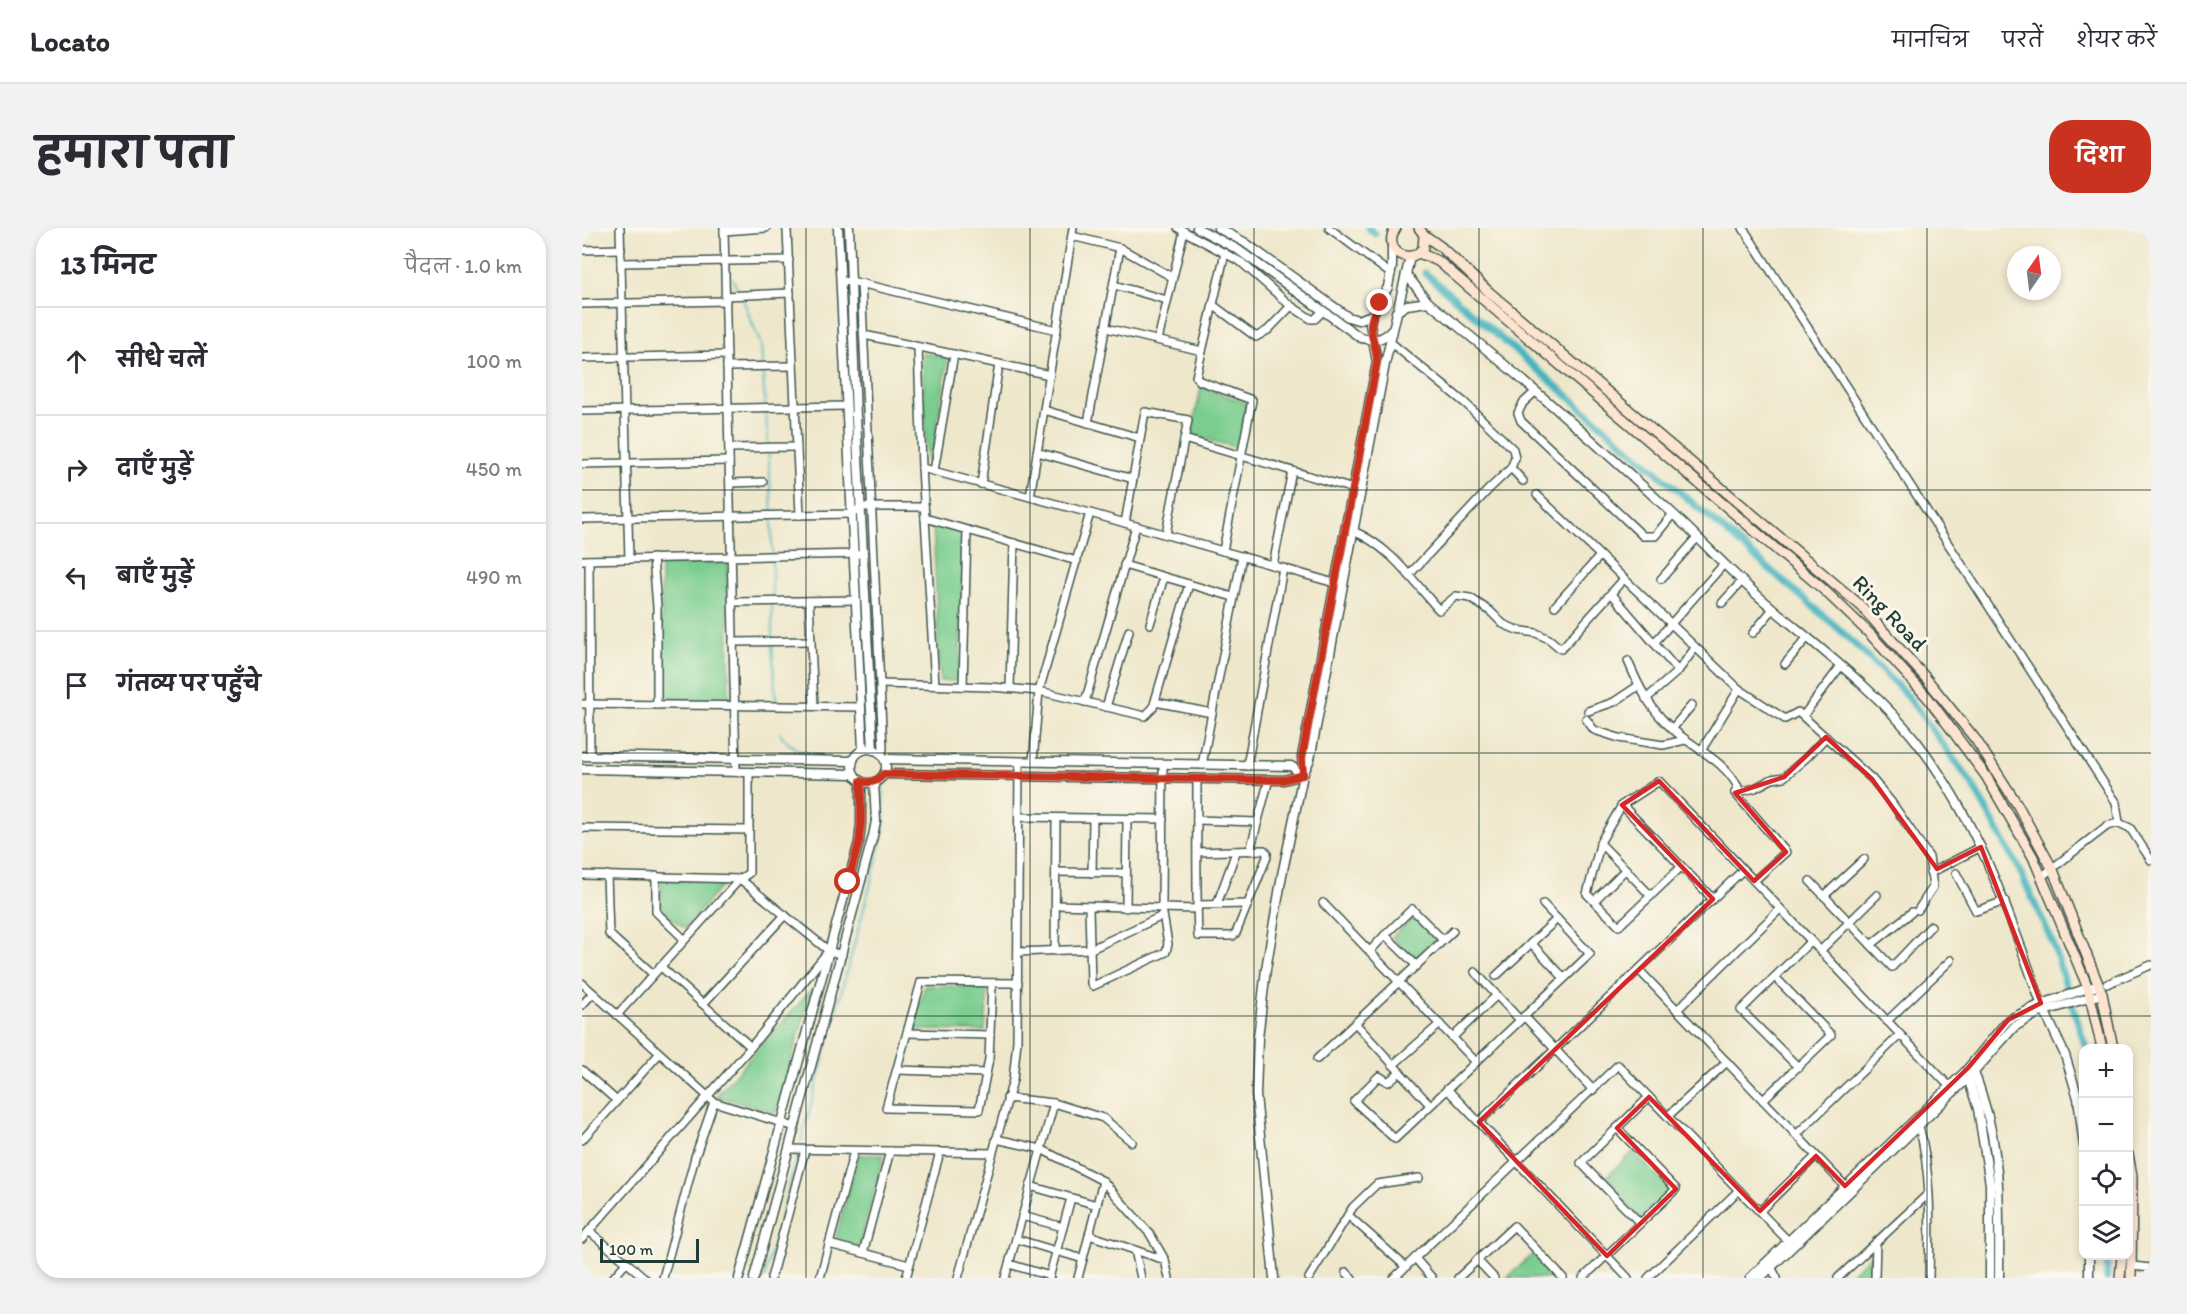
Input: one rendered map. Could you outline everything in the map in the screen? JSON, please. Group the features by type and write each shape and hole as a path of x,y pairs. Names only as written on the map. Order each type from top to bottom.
{"main road":[{"path":"1388,228 1391,242 1401,255 1415,255 1438,261 1824,590 1870,634 1928,698 1986,776 2033,857 2101,1044"},
{"path":"1391,242 1396,228"},
{"path":"1415,255 1425,241 1421,230"},
{"name":"Ring Road","path":"1421,230 1489,292 1860,605 1924,677 1976,740 2017,804 2053,870 2102,988 2112,1044"},
{"path":"2132,1206 2132,1278"},
{"path":"2120,1278 2122,1260"}],"street":[{"path":"620,228 629,559"},
{"path":"736,772 724,229 766,228"},
{"path":"786,228 788,230 800,515"},
{"path":"838,228 852,514 858,554 873,750"},
{"path":"849,228 861,507 855,600 863,750"},
{"path":"1197,228 1237,249 1360,338 1383,339 1393,328"},
{"path":"1218,228 1244,242 1348,317 1358,320 1372,315"},
{"path":"1329,228 1391,274"},
{"path":"1743,228 2116,802 2119,823"},
{"path":"1158,340 1181,229 1241,262 1291,306 1311,319 1315,319 1322,312"},
{"path":"1030,497 1073,232 1120,248 1172,277"},
{"path":"1339,584 1353,531 1357,490 1377,362 1370,324 1372,315 1389,287 1391,242"},
{"path":"1088,423 1120,248"},
{"path":"582,250 621,249"},
{"path":"1223,551 1252,400 1200,381 1196,377 1225,253"},
{"path":"1274,1278 1267,1186 1256,1095 1258,1038 1272,934 1303,775 1302,757 1357,490 1396,312 1406,274 1415,255"},
{"path":"621,263 789,260"},
{"path":"1406,274 1428,302 1599,447 1742,581 1880,702 1916,741 1962,809 1981,847 2005,901 2043,1007 2065,1055 2079,1106"},
{"path":"841,282 851,280 1057,330"},
{"path":"861,284 883,757 886,767 884,774 874,782 868,783 852,771 857,753 863,750 873,750 883,757 1019,762 1291,766 1303,775"},
{"path":"1114,285 1167,300"},
{"path":"582,304 790,293"},
{"path":"1396,312 1407,305 1428,302"},
{"path":"1213,305 1256,337 1268,330 1291,306"},
{"path":"1106,328 1202,351"},
{"path":"864,335 1050,375"},
{"path":"1390,342 1465,403 1513,449 1515,458 1511,468 1409,575"},
{"path":"918,347 922,468 935,685"},
{"path":"934,471 954,354"},
{"path":"582,358 727,355"},
{"path":"981,484 999,364"},
{"path":"727,367 793,366"},
{"path":"1535,392 1523,403 1518,413 1521,421 1643,536 1655,536 1673,514"},
{"path":"582,411 846,406"},
{"path":"1044,410 1140,438"},
{"path":"1125,523 1145,412 1188,420 1166,534"},
{"path":"1184,439 1357,490"},
{"path":"729,448 797,447"},
{"path":"1037,452 1133,478"},
{"path":"582,464 729,461"},
{"path":"922,468 1166,534 1339,584"},
{"path":"1511,468 1523,481"},
{"path":"1273,565 1292,471"},
{"path":"730,483 763,482"},
{"path":"1537,495 1739,689 1785,719 1798,712 1872,779 1892,803 1929,857 1933,887 1915,911 1871,945"},
{"path":"582,519 852,514 861,507 924,507"},
{"path":"1033,762 1039,691 1090,513"},
{"path":"925,518 1077,561"},
{"path":"1085,702 1136,526"},
{"path":"963,686 967,530"},
{"path":"1353,531 1370,538 1396,560 1439,610 1456,596 1470,598 1490,611 1503,624 1517,630 1536,633 1549,639 1561,649 1623,580"},
{"path":"1661,579 1697,538"},
{"path":"1010,688 1014,543"},
{"path":"853,761 586,756 591,704 586,560 858,554"},
{"path":"1202,765 1242,556"},
{"path":"1555,606 1599,557"},
{"path":"653,558 657,607 657,705"},
{"path":"1654,643 1724,564"},
{"path":"1124,565 1233,597"},
{"path":"1247,766 1283,568"},
{"path":"1150,624 1164,577"},
{"path":"1722,603 1742,581"},
{"path":"881,684 1039,691 1145,716 1150,713 1155,702 1189,584"},
{"path":"1611,593 1678,671"},
{"path":"733,602 855,600"},
{"path":"809,601 814,706"},
{"path":"1753,633 1773,609"},
{"path":"1106,707 1129,631"},
{"path":"1785,664 1807,638"},
{"path":"733,642 811,641"},
{"path":"1646,699 1678,671 1695,648"},
{"path":"1628,661 1646,699 1672,729 1731,774 1738,787 1735,794"},
{"path":"1803,716 1840,667"},
{"path":"1638,686 1614,702 1587,715 1594,729 1619,738 1663,745 1685,740"},
{"path":"1701,751 1739,689"},
{"path":"1155,702 1212,713"},
{"path":"582,704 861,707"},
{"path":"1672,729 1692,705"},
{"path":"1735,794 1755,788 1772,779 1784,777 1826,737"},
{"path":"958,1278 1012,1080 1017,1041 1019,762"},
{"path":"1089,907 1091,983 1093,986 1166,952 1168,944 1162,912 1163,764"},
{"path":"582,769 749,772 858,777"},
{"path":"617,1015 684,939 740,879 749,873 749,772"},
{"path":"884,774 1269,780 1284,780 1303,775"},
{"path":"738,1278 859,842 861,823 858,777"},
{"path":"1197,778 1197,820 1197,852 1197,907 1198,936 1229,937 1236,933 1267,853 1264,850 1197,852"},
{"path":"1250,851 1269,780"},
{"path":"1681,867 1619,926 1587,894 1600,843 1622,805 1659,781 1952,1089"},
{"path":"754,1278 875,829 874,782"},
{"path":"1735,794 1786,852 1754,880"},
{"path":"1622,805 1713,899"},
{"path":"1019,817 1162,819"},
{"path":"1055,951 1056,818"},
{"path":"1092,873 1093,818"},
{"path":"1126,908 1127,819"},
{"path":"1197,820 1257,822"},
{"path":"2041,877 2108,826 2119,823 2130,828 2151,860"},
{"path":"582,828 749,830"},
{"path":"1600,843 1651,896"},
{"path":"1930,873 1981,847"},
{"path":"1217,904 1236,852"},
{"path":"1824,896 1864,859"},
{"path":"1594,901 1626,870"},
{"path":"1479,1122 1743,870"},
{"path":"1056,872 1126,873"},
{"path":"1956,873 1976,911 2005,901"},
{"path":"582,875 740,879 829,951 842,955"},
{"path":"606,875 609,934 653,974"},
{"path":"656,876 656,912 684,939"},
{"path":"1810,881 1892,967 1931,926"},
{"path":"1820,951 1877,895"},
{"path":"1323,903 1476,1062"},
{"path":"1056,905 1162,912 1217,904 1248,904"},
{"path":"1400,1072 1388,1082 1379,1076 1354,1101 1395,1139 1590,954 1543,904"},
{"path":"1370,951 1412,909 1443,940"},
{"path":"1677,1010 1780,909"},
{"path":"1018,952 1091,950 1162,912"},
{"path":"703,1004 785,915"},
{"path":"1496,976 1557,919"},
{"path":"1317,1059 1453,931"},
{"path":"1385,935 1417,966"},
{"path":"1798,1067 1742,1010 1811,941"},
{"path":"1531,943 1564,978"},
{"path":"582,1239 752,1047 829,951"},
{"path":"1887,1021 1951,960"},
{"path":"1750,1278 1791,1243 1969,1072 2008,1020 2102,988 2151,965"},
{"path":"660,966 752,1047"},
{"path":"1639,970 1847,1189"},
{"path":"1475,972 1555,1049 1593,1090"},
{"path":"1763,1101 1831,1035 1775,977"},
{"path":"992,983 989,1059 979,1110 886,1108 921,982 1018,983"},
{"path":"582,983 714,1102 795,1127"},
{"path":"582,1005 593,993"},
{"path":"1453,1037 1497,995"},
{"path":"1356,1023 1430,1105"},
{"path":"1393,1065 1440,1024"},
{"path":"907,1033 990,1035"},
{"path":"1796,1135 1900,1035"},
{"path":"582,1140 659,1054"},
{"path":"1668,1116 1727,1062"},
{"path":"1394,1278 1618,1065 1791,1243"},
{"path":"582,1070 617,1101"},
{"path":"897,1070 986,1073"},
{"path":"1969,1072 1992,1131 1995,1184 1995,1267 1999,1278"},
{"path":"1448,1089 1628,1278"},
{"path":"1847,1189 1918,1126 1952,1089"},
{"path":"1640,1223 1581,1163 1649,1097"},
{"path":"1007,1098 1054,1103 1103,1118 1132,1142"},
{"path":"663,1278 695,1157 714,1102"},
{"path":"1005,1278 1054,1103"},
{"path":"1918,1126 1925,1151 1929,1278"},
{"path":"1583,1278 1676,1189 1617,1128"},
{"path":"996,1138 1041,1149 1103,1181 1150,1234 1165,1260 1169,1278"},
{"path":"789,1149 993,1153"},
{"path":"771,1278 805,1150"},
{"path":"820,1278 854,1151"},
{"path":"863,1253 890,1151"},
{"path":"906,1278 940,1152"},
{"path":"1760,1211 1816,1156"},
{"path":"1309,1278 1348,1215 1377,1184 1419,1178"},
{"path":"1077,1278 1103,1181"},
{"path":"1030,1186 1097,1205"},
{"path":"1648,1278 1739,1190"},
{"path":"1838,1278 1928,1194"},
{"path":"1009,1264 1050,1277 1071,1198"},
{"path":"1348,1215 1406,1267"},
{"path":"1022,1216 1063,1227"},
{"path":"1458,1278 1514,1226 1563,1278"},
{"path":"589,1231 645,1278"},
{"path":"1089,1235 1165,1260"},
{"path":"1016,1239 1083,1259"},
{"path":"1875,1278 1876,1242"},
{"path":"1760,1278 1791,1243"},
{"path":"829,1244 909,1265"},
{"path":"1135,1250 1141,1278"},
{"path":"1416,1258 1432,1278"},
{"path":"1477,1260 1494,1278"},
{"path":"2089,1260 2089,1278"},
{"path":"613,1278 626,1263"},
{"path":"2132,1266 2151,1268"},
{"path":"1771,1267 1777,1278"},
{"path":"1990,1278 1995,1267"}],"highlighted area":[{"path":"1826,737 1872,779 1937,869 1981,847 2041,1003 2008,1020 1968,1068 1845,1186 1816,1156 1760,1211 1649,1097 1617,1128 1676,1189 1607,1256 1479,1122 1713,899 1622,805 1659,781 1754,881 1786,852 1735,793 1784,777"}],"green space":[{"path":"922,353 948,358 931,463 927,462"},
{"path":"1201,387 1247,403 1238,448 1191,435"},
{"path":"933,524 964,534 959,681 940,681"},
{"path":"661,563 728,563 729,700 662,700"},
{"path":"661,880 726,881 685,928 661,911"},
{"path":"1415,916 1437,939 1415,961 1392,937"},
{"path":"925,986 988,987 985,1031 913,1030"},
{"path":"812,989 776,1113 716,1096"},
{"path":"1633,1152 1670,1190 1640,1219 1603,1180"},
{"path":"858,1155 884,1155 859,1247 835,1241"},
{"path":"1534,1253 1558,1278 1507,1278"},
{"path":"1872,1254 1871,1278 1846,1278"}],"waterway":[{"path":"1368,228 1375,234"},
{"path":"1425,273 1839,629 1906,694 1972,784 2018,867 2052,941 2085,1044"},
{"path":"733,279 739,292"},
{"path":"742,297 761,345 765,405"},
{"path":"766,410 772,513"},
{"path":"772,518 772,638"},
{"path":"772,644 776,701"},
{"path":"780,733 791,746 806,752"},
{"path":"801,1141 884,834 883,786"},
{"path":"764,1278 797,1157"},
{"path":"2107,1260 2107,1278"}],"route":[{"path":"848,882 859,842 861,781 874,782 884,774 1284,780 1303,775 1302,757 1377,362 1377,352 1370,324 1372,315 1380,303"}]}
